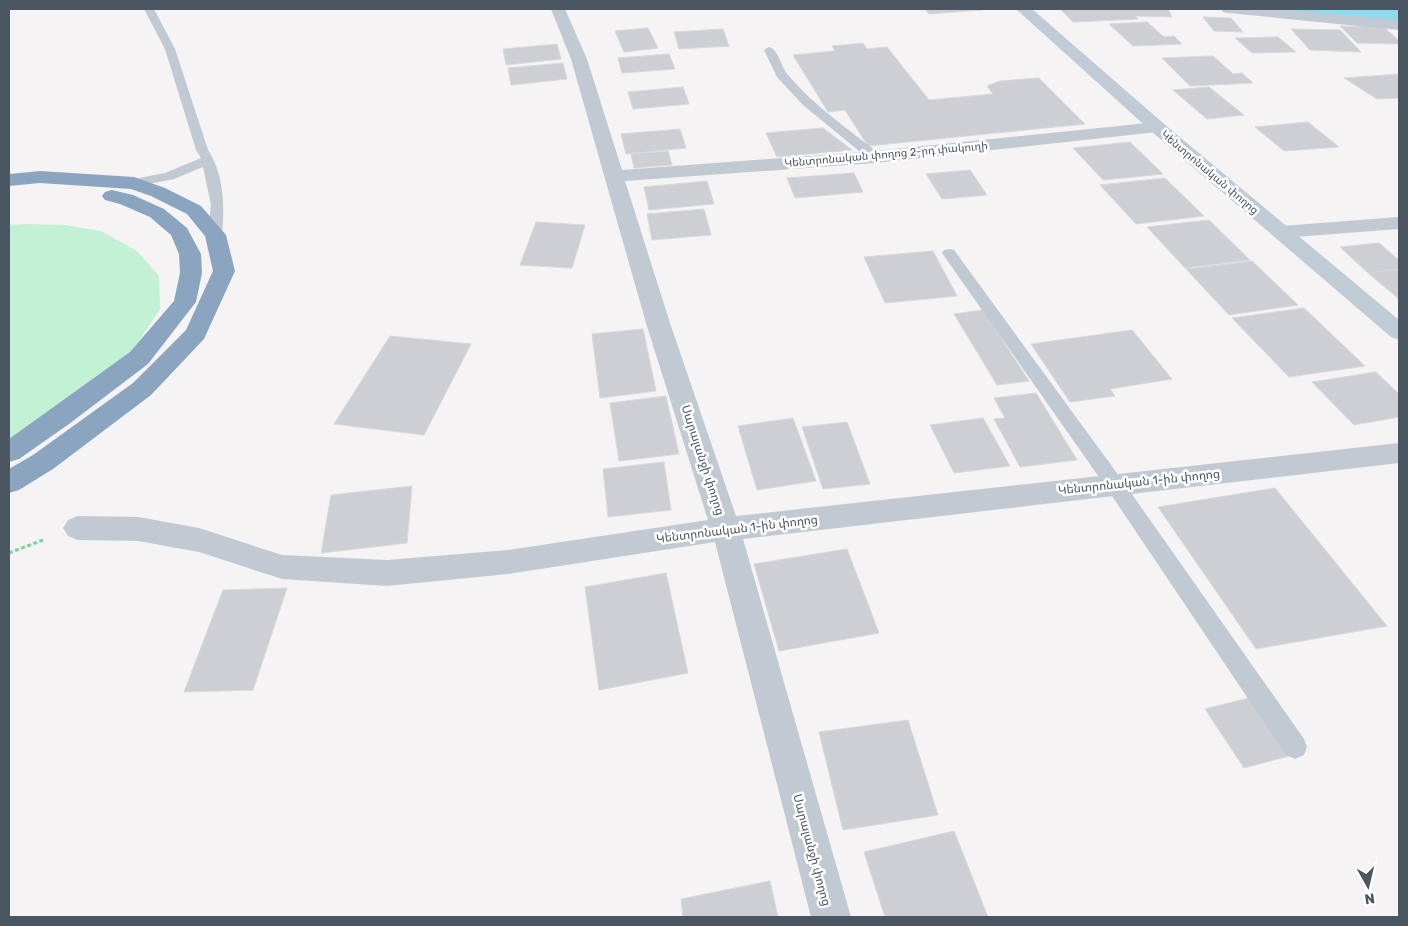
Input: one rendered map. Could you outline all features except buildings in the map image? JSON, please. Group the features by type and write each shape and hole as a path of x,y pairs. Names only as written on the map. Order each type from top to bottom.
{"highway":[{"path":"9,180 40,177 134,184 194,210 215,235 224,271 196,334 142,389 43,462 9,482"},
{"path":"9,190 77,190 133,202 156,213 180,232 190,254 191,273 186,302 139,358 60,418 9,452"}],"main road":[{"name":"Կենտրոնական փողոց","path":"1023,9 1157,128 1399,332"}],"street":[{"name":"Սարալանջի փողոց","path":"558,9 579,59 658,323 726,529 830,917"},
{"path":"1228,9 1399,25"},
{"name":"Կենտրոնական փողոց 2-րդ փակուղի","path":"615,176 875,157 1157,128"},
{"path":"1281,232 1399,223"},
{"name":"Կենտրոնական 1-ին փողոց","path":"78,528 138,529 199,540 282,567 387,573 508,562 726,529 1399,453"}],"lane":[{"path":"149,9 170,49 202,150 208,160 218,206 215,235"},
{"path":"769,50 781,74 807,102 875,157"},
{"path":"134,184 169,176 208,160"},
{"path":"949,253 1115,485 1295,746"}],"green space":[{"path":"9,225 64,225 101,231 137,251 159,276 160,309 133,350 9,442"}],"waterway":[{"path":"1293,9 1399,16"}]}
